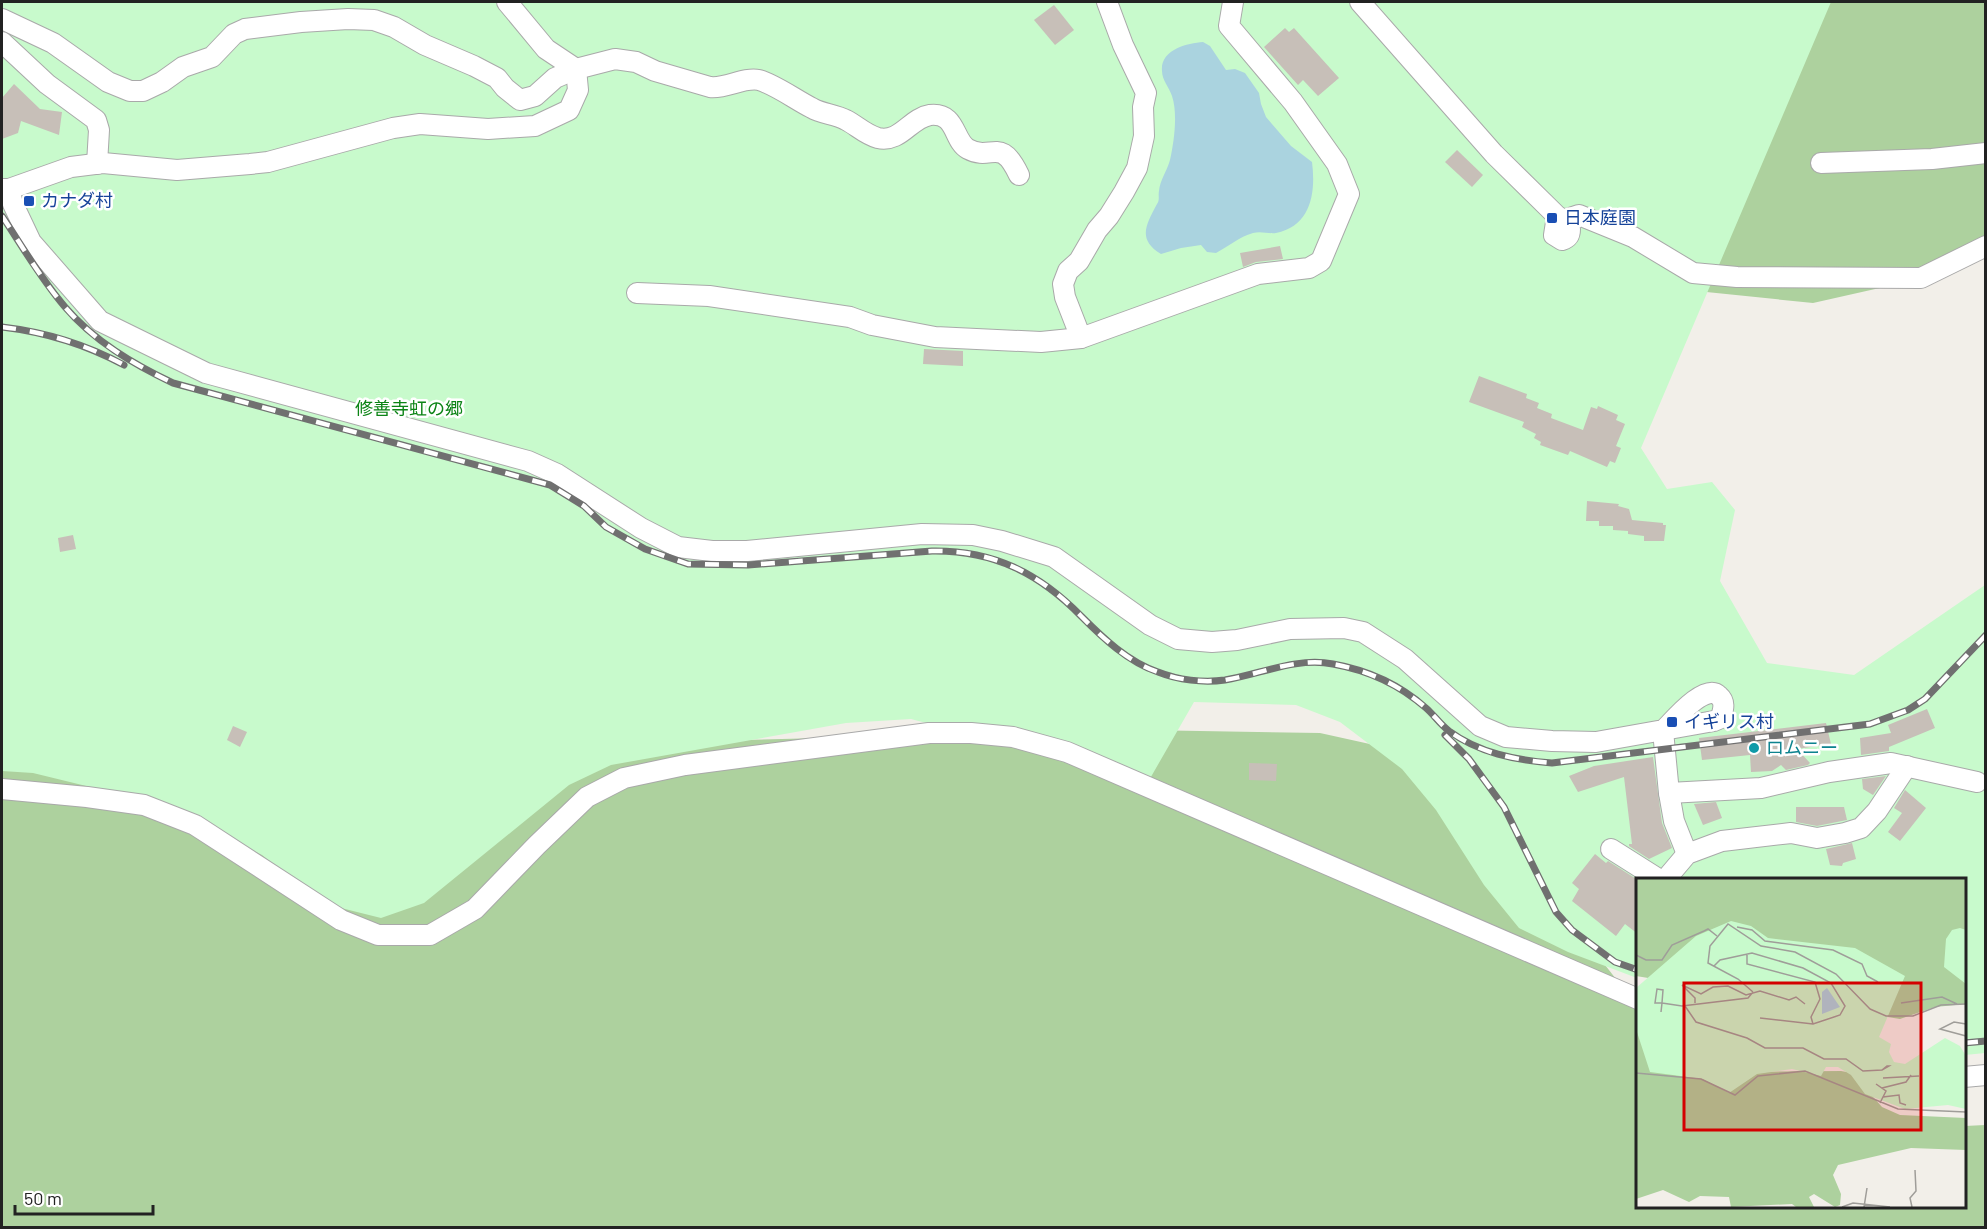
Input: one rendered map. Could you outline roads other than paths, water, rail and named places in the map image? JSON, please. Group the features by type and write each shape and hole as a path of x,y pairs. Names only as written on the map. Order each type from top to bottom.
{"street":[{"path":"507,2 546,49 576,69"},
{"path":"1081,338 1065,297 1063,284 1068,271 1079,261 1097,230 1124,192 1137,168 1144,135 1143,107 1146,93 1123,45 1107,2"},
{"path":"637,293 709,296 850,316 872,325 935,336 1041,342 1081,338 1258,274 1309,268 1321,261 1349,194 1337,164 1293,102 1229,26 1233,2"},
{"path":"1360,2 1494,154 1560,218 1579,215 1633,237 1693,273 1737,277 1921,278 1986,246"},
{"path":"2,19 53,43 108,82 130,91 143,91 162,82 183,67 212,57 234,34 245,29 301,22 374,20 394,27 425,45 497,78 520,100 535,96 555,78 576,69 615,59 636,62 656,71 710,87 717,88 748,80 759,81 814,110 835,114 878,138 894,137 907,130 917,119 932,115 944,117 954,127 967,149 982,152 995,151 1006,155 1020,176"},
{"path":"2,42 46,84 96,120 99,130 97,164"},
{"path":"576,69 578,90 569,110 535,126 488,129 420,124 393,128 268,162 177,170 97,164 71,167 5,189 31,242 100,321 206,373 528,461 557,474 640,528 678,547 712,551 747,551 922,534 974,535 1020,545 1054,557 1150,625 1178,639 1228,641 1290,629 1344,628 1363,632 1405,659 1480,726 1506,737 1596,742 1663,731 1674,821 1687,854"},
{"path":"1821,163 1932,159 1986,153"},
{"path":"2,789 144,805 195,825 341,920 378,935 430,935 475,909 587,797 624,778 685,765 929,733 971,733 1013,737 1067,752 1636,998"},
{"path":"1669,793 1761,788 1861,766 1890,762 1977,782"},
{"path":"1663,878 1687,854 1722,842 1791,833 1817,838 1861,828 1877,811 1907,766"},
{"path":"1611,849 1660,878"},
{"path":"1966,1077 1986,1075"}],"water":[{"path":"1203,42 1210,46 1226,70 1235,69 1245,73 1259,93 1266,117 1291,146 1312,162 1312,196 1304,216 1288,229 1276,233 1253,233 1216,253 1207,252 1201,245 1161,254 1149,243 1146,231 1158,201 1174,137 1174,103 1163,77 1163,64 1165,58 1176,49"}],"railway":[{"path":"2,216 48,285 88,331 115,351 173,383 550,485 584,506 606,527 645,549 688,564 748,565 932,551 954,552 995,560 1014,567 1049,588 1116,648 1147,668 1182,679 1208,681 1225,680 1292,664 1319,662 1346,667 1371,674 1405,692 1461,739 1485,750 1525,760 1552,763 1870,724 1908,710 1925,699 1986,635"},
{"path":"2,327 64,340 124,365"},
{"path":"1445,735 1469,759 1504,807 1556,912 1572,930 1615,962 1636,969"},
{"path":"1966,1043 1986,1041"}],"place":[{"name":"カナダ村","path":"29,201"},
{"name":"日本庭園","path":"1552,218"},
{"name":"イギリス村","path":"1672,722"},
{"name":"ロムニー","path":"1754,748"}],"park label":[{"name":"修善寺虹の郷","path":"409,409"}]}
